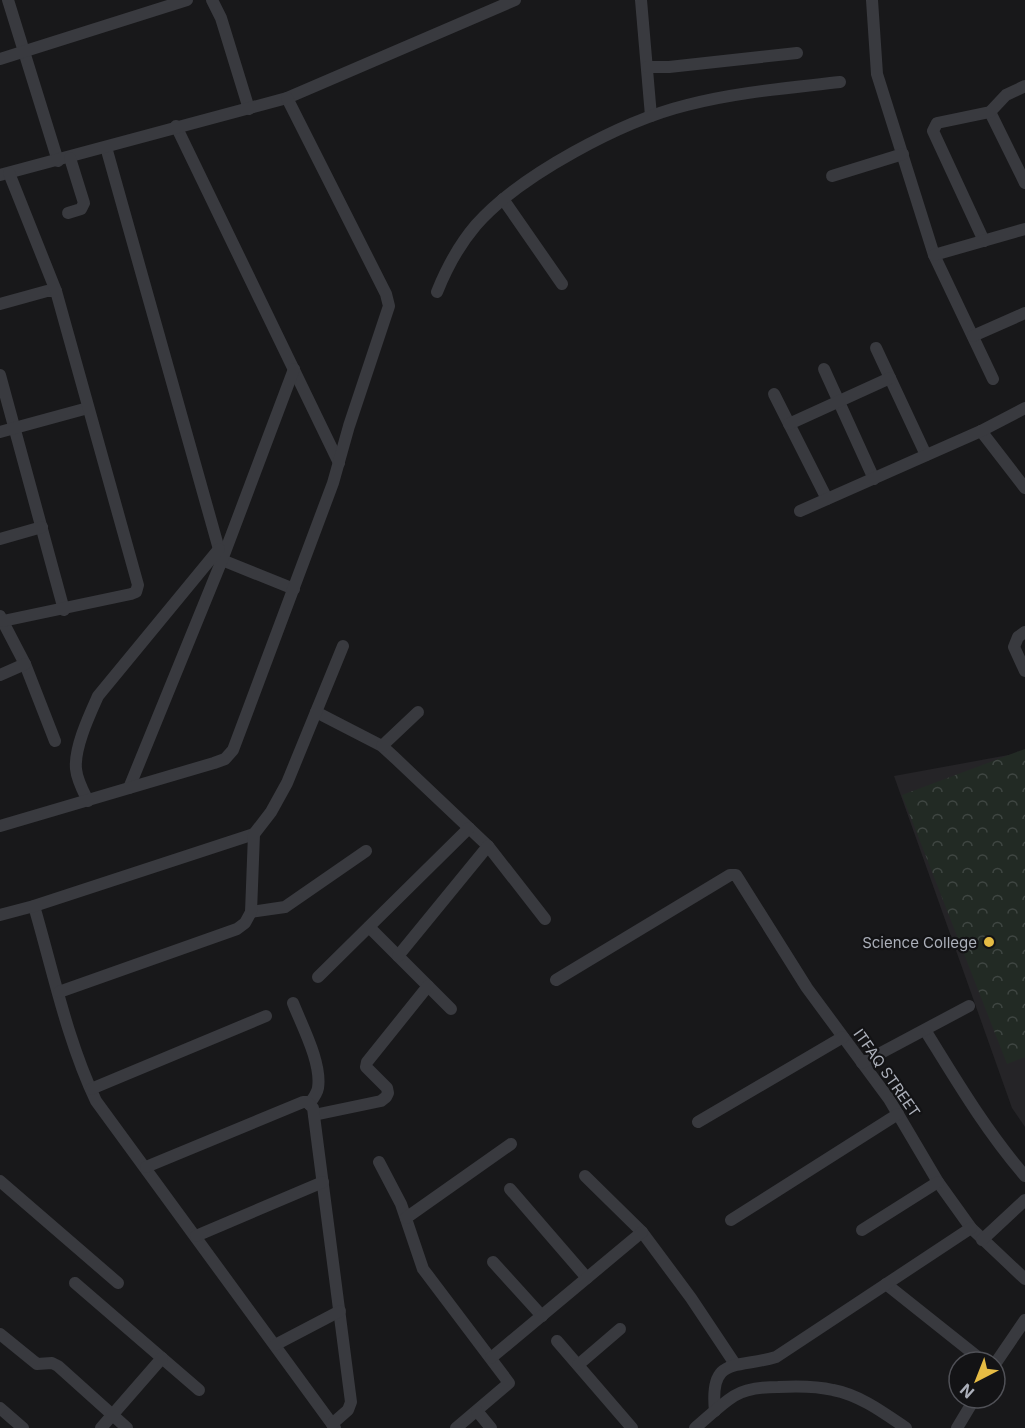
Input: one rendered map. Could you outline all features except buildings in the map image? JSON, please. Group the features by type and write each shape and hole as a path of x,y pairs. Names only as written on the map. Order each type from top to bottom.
{"street":[{"path":"8,0 24,52 64,159 84,203 81,209 68,213"},
{"path":"0,59 188,0"},
{"path":"212,0 221,18 249,109"},
{"path":"55,741 25,664 1,619 64,610 131,594 136,592 138,585 56,291 5,174 176,126 287,98 515,0"},
{"path":"641,0 651,116"},
{"path":"872,0 877,74 934,255 993,379"},
{"path":"647,68 797,53"},
{"path":"437,292 445,270 477,225 503,200 531,179 587,145 651,116 711,99 840,82"},
{"path":"984,241 933,131 937,123 990,112 1006,95 1025,86"},
{"path":"0,826 225,759 233,750 339,464 389,306 386,294 287,98"},
{"path":"990,112 1025,183"},
{"path":"176,126 339,464"},
{"path":"106,147 221,555 294,589"},
{"path":"832,176 903,154"},
{"path":"503,200 562,284"},
{"path":"934,255 1025,229"},
{"path":"0,304 47,291 56,291"},
{"path":"972,336 1025,314"},
{"path":"876,348 926,455"},
{"path":"129,788 294,369"},
{"path":"824,369 874,478"},
{"path":"0,375 64,610"},
{"path":"789,424 890,378"},
{"path":"774,394 827,499"},
{"path":"0,432 88,408"},
{"path":"800,511 981,431 1025,408"},
{"path":"981,431 1025,488"},
{"path":"0,539 42,527"},
{"path":"88,801 76,772 76,761 87,721 98,696 221,555"},
{"path":"1025,632 1018,637 1014,647 1025,671"},
{"path":"0,915 254,834 271,812 287,783 343,646"},
{"path":"0,675 25,664"},
{"path":"316,712 382,746 488,846 545,920"},
{"path":"382,746 418,712"},
{"path":"318,977 469,828"},
{"path":"59,992 237,929 245,923 251,912 254,834"},
{"path":"398,956 488,846"},
{"path":"251,912 285,907 366,851"},
{"name":"ITFAQ STREET","path":"556,980 730,874 736,875 807,988 898,1114 938,1182 971,1228 1025,1279"},
{"path":"34,906 78,1055 96,1101 334,1426 348,1410 351,1402 312,1110 318,1078 314,1055 293,1003"},
{"path":"369,927 451,1010"},
{"path":"312,1110 381,1101 386,1097 387,1088 366,1067 367,1062 428,986"},
{"path":"862,1063 969,1006"},
{"path":"91,1089 266,1016"},
{"path":"925,1030 977,1113 1005,1153 1025,1176"},
{"path":"698,1122 843,1037"},
{"path":"146,1167 303,1102 307,1102 312,1110"},
{"path":"730,1220 898,1114"},
{"path":"406,1218 511,1144"},
{"path":"379,1162 401,1204 423,1269 509,1383 456,1428"},
{"path":"585,1176 642,1232 735,1364"},
{"path":"0,1180 118,1283"},
{"path":"196,1236 323,1182"},
{"path":"862,1230 938,1182"},
{"path":"510,1189 587,1278"},
{"path":"982,1240 1025,1200"},
{"path":"715,1412 713,1394 716,1378 735,1364 759,1362 776,1357 971,1228"},
{"path":"491,1358 642,1232"},
{"path":"493,1262 542,1316"},
{"path":"75,1283 199,1390"},
{"path":"886,1284 969,1350"},
{"path":"275,1345 340,1311"},
{"path":"1005,1350 1025,1320"},
{"path":"578,1365 620,1329"},
{"path":"0,1334 37,1364 52,1363 58,1366 127,1428"},
{"path":"557,1341 632,1428"},
{"path":"101,1428 162,1358"},
{"path":"695,1428 734,1396 762,1388 795,1386 834,1390 870,1405 906,1428"},
{"path":"0,1408 23,1428"},
{"path":"957,1428 968,1410"},
{"path":"477,1411 491,1428"}],"shaded area":[{"name":"Science College","path":"1025,752 1025,1127 1012,1108 894,776"}],"green space":[{"name":"Science College","path":"1025,749 1025,1057 1007,1064 902,795"}],"place":[{"name":"Science College","path":"989,942"}]}
